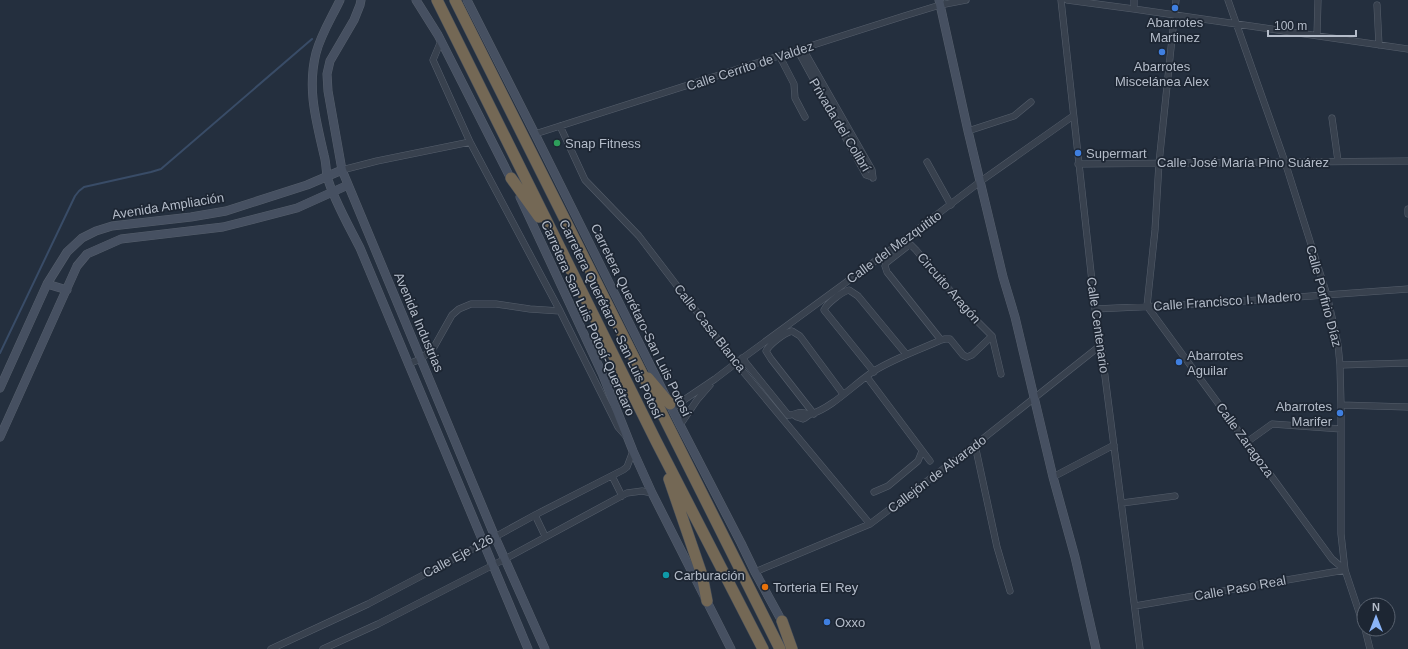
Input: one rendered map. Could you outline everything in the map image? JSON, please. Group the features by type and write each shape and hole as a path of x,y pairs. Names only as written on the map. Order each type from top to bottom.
{"highway":[{"name":"Carretera Querétaro - San Luis Potosí","path":"437,0 656,441 763,649"},
{"name":"Carretera Querétaro - San Luis Potosí","path":"455,0 780,649"},
{"path":"511,178 556,240"},
{"path":"636,363 671,406"},
{"path":"656,441 702,575 708,601"},
{"path":"782,621 792,649"}],"main road":[{"name":"Avenida Industrias","path":"340,0 322,35 316,52 313,70 312,91 315,116 327,176 333,192 360,248 441,445 528,649"},
{"name":"Avenida Industrias","path":"361,0 354,20 330,61 327,74 328,91 342,170 495,537 544,649"},
{"name":"Carretera San Luis Potosí-Querétaro","path":"416,0 441,41 511,178 599,366 633,451 652,493 732,649"},
{"name":"Carretera Querétaro-San Luis Potosí","path":"467,0 536,134 680,425 796,649"},
{"path":"940,3 968,131 1003,276 1015,317 1053,477 1075,557 1096,649"},
{"name":"Avenida Ampliación","path":"0,388 47,284 67,252 82,238 96,231 112,226 191,217 226,211 307,185 342,170"},
{"name":"Avenida Ampliación","path":"0,437 77,266 87,254 121,239 223,227 297,208 348,185"},
{"path":"47,284 67,290"}],"street":[{"name":"Calle Cerrito de Valdez","path":"536,134 780,57 940,3 966,0"},
{"name":"Calle Centenario","path":"1061,0 1095,309 1102,345 1140,649"},
{"path":"1067,0 1408,49"},
{"path":"1134,0 1134,9"},
{"path":"1147,306 1155,230 1159,163 1176,0"},
{"path":"1317,35 1318,0"},
{"name":"Calle Porfirio Díaz","path":"1229,2 1285,162 1327,295 1338,345 1341,405 1341,534 1345,570 1356,604"},
{"path":"1378,5 1379,45"},
{"path":"441,41 433,60 470,142 560,311 618,427 628,438"},
{"name":"Privada del Colibrí","path":"800,50 860,156 866,175 872,177"},
{"path":"780,57 794,84 794,98 805,117"},
{"path":"968,131 1014,116 1031,102"},
{"name":"Calle del Mezquitito","path":"671,406 715,379 981,181 1073,116"},
{"path":"1332,118 1338,162"},
{"name":"Calle Casa Blanca","path":"560,126 585,180 639,236 736,363 788,416 870,524"},
{"name":"Avenida Ampliación","path":"342,170 377,161 470,142"},
{"name":"Calle José María Pino Suárez","path":"1078,164 1408,161"},
{"path":"927,162 951,204"},
{"path":"1408,209 1408,214"},
{"name":"Circuito Aragón","path":"992,336 970,357 963,354 950,339 941,340 887,272 885,266 886,263 911,245 970,314 992,336 1001,374"},
{"name":"Calle Francisco I. Madero","path":"1095,309 1203,304 1408,289"},
{"path":"874,372 824,310 826,306 845,292 850,290 855,293 906,354"},
{"path":"408,364 421,359 434,347 452,316 459,309 471,304 496,304 530,309 560,311"},
{"name":"Calle Zaragoza","path":"1147,306 1332,559 1345,570"},
{"path":"812,414 766,351 788,332 792,331 800,336 843,394"},
{"path":"742,358 788,416 798,412 812,414 830,405 874,372 906,354 941,340"},
{"name":"Callejón de Alvarado","path":"755,572 870,524 975,445 1102,345"},
{"path":"1340,365 1408,363"},
{"path":"867,377 930,461"},
{"name":"Calle del Mezquitito","path":"680,425 697,400 715,379"},
{"path":"1341,405 1408,407"},
{"path":"1246,442 1272,424 1341,429"},
{"path":"975,445 997,546 1010,591"},
{"path":"1053,477 1114,445"},
{"name":"Calle Eje 126","path":"271,649 368,604 535,515 624,470 627,467 633,451"},
{"path":"874,492 888,486 918,461 922,451"},
{"path":"612,476 622,496"},
{"name":"Calle Eje 126","path":"323,649 378,624 505,559 627,493 642,491 652,493"},
{"path":"1122,503 1175,496"},
{"path":"535,515 545,536"},
{"name":"Calle Paso Real","path":"1135,606 1345,570"},
{"name":"Calle Porfirio Díaz","path":"1367,637 1370,649"}],"waterway":[{"path":"0,353 75,196 79,191 84,187 161,169 312,39"}],"place":[{"name":"Abarrotes Martinez","path":"1175,8"},
{"name":"Abarrotes Miscelánea Alex","path":"1162,52"},
{"name":"Snap Fitness","path":"557,143"},
{"name":"Supermart","path":"1078,153"},
{"name":"Abarrotes Aguilar","path":"1179,362"},
{"name":"Abarrotes Marifer","path":"1340,413"},
{"name":"Carburación","path":"666,575"},
{"name":"Torteria El Rey","path":"765,587"},
{"name":"Oxxo","path":"827,622"}]}
